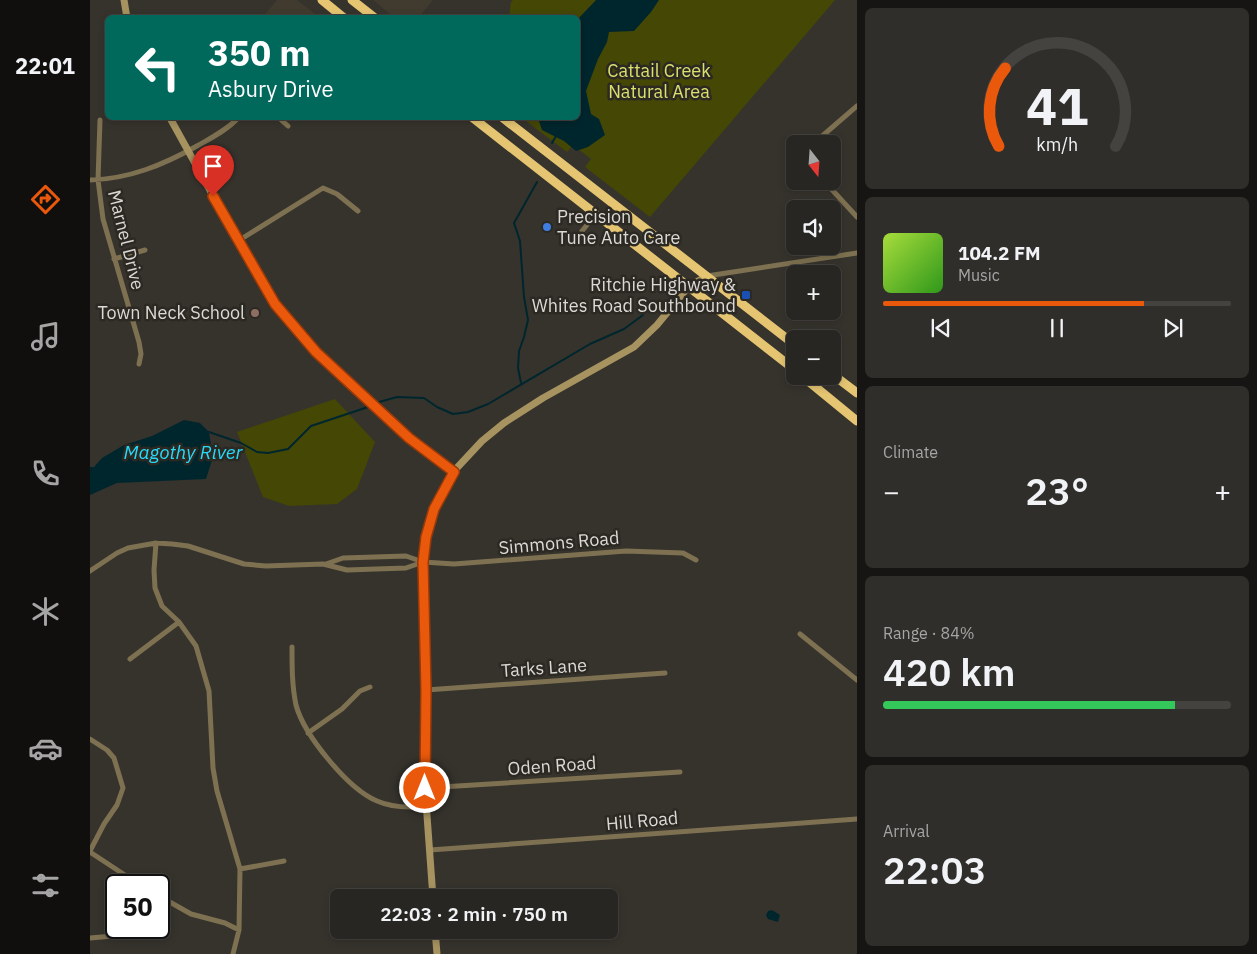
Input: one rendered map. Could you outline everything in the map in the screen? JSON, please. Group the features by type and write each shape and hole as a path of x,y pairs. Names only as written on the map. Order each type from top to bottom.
{"highway":[{"path":"322,0 340,15"},
{"path":"352,0 371,15"},
{"path":"476,120 786,363"},
{"path":"506,120 786,338"},
{"path":"841,381 857,393"},
{"path":"813,385 857,420"}],"main road":[{"path":"124,0 126,15"},
{"path":"171,120 275,304 316,352 409,438 454,472"},
{"path":"432,889 425,788 426,690 423,562 426,537 434,509 454,472 482,441 504,423 543,398 624,353 643,340 658,325 689,286 707,276"},
{"path":"436,939 437,954"}],"street":[{"path":"823,135 857,106"},
{"name":"Marnel Drive","path":"100,120 98,180 103,219 140,342 141,354 139,364"},
{"path":"90,180 149,170 215,136 235,120"},
{"path":"281,120 288,126"},
{"path":"238,241 323,188 337,194 358,211"},
{"path":"832,190 857,216"},
{"path":"582,231 596,214"},
{"path":"114,259 145,250"},
{"path":"707,276 857,253"},
{"path":"90,571 128,548 156,543 188,546 244,564 266,566 326,564 343,558 406,556 423,562"},
{"path":"156,543 154,570 156,588 162,606 179,622 196,646 209,691 213,768 217,791 240,869 239,930 233,954"},
{"name":"Simmons Road","path":"423,562 454,564 626,550 683,553 696,560"},
{"path":"326,564 352,570 406,568 423,562"},
{"path":"130,659 179,622"},
{"path":"800,634 857,680"},
{"path":"292,648 292,677 297,707 308,732 320,750 349,781 374,800 399,807 426,806"},
{"name":"Tarks Lane","path":"426,690 665,673"},
{"path":"308,732 342,710 360,691 370,687"},
{"path":"90,740 107,750 114,758 123,788 117,805 104,824 90,852 123,874"},
{"name":"Oden Road","path":"425,788 471,787 514,782 680,772"},
{"name":"Hill Road","path":"430,850 857,819"},
{"path":"240,869 284,861"},
{"path":"170,902 191,914 225,923 239,930"},
{"path":"90,938 105,937"}],"shaded area":[{"path":"277,0 297,0 316,15 265,15"},
{"path":"373,0 433,0 421,15 391,15"}],"green space":[{"name":"Cattail Creek Natural Area","path":"513,0 835,0 650,217 585,167 591,159 573,145 567,152 525,120 580,120 580,15 509,15"},
{"path":"335,399 375,442 357,489 337,504 289,506 263,497 237,432"}],"water":[{"path":"596,0 659,0 634,31 609,32 607,42 598,59 586,91 591,114 599,119 605,135 588,147 576,151 564,141 542,130 539,120 580,120 580,17"},
{"name":"Magothy River","path":"184,420 200,423 209,432 213,457 206,479 117,483 90,495 90,467 94,467 102,458 124,445 152,436"},
{"path":"772,910 780,915 778,922 768,919 766,915 768,911"}],"waterway":[{"path":"552,143 556,136"},
{"path":"521,383 518,368 519,351 528,320 524,297 520,241 514,223 537,182"},
{"path":"379,402 397,397 424,398 437,407 453,414 468,412 488,404 590,344 624,329 643,315"},
{"path":"209,432 241,443 257,452 268,453 288,449 311,426 368,407"}],"place":[{"name":"Precision Tune Auto Care","path":"547,227"},
{"name":"Ritchie Highway & Whites Road Southbound","path":"746,295"},
{"name":"Town Neck School","path":"255,313"}],"route":[{"path":"213,196 275,304 316,352 409,438 454,472 434,509 426,537 423,562 426,690 425,788"}]}
